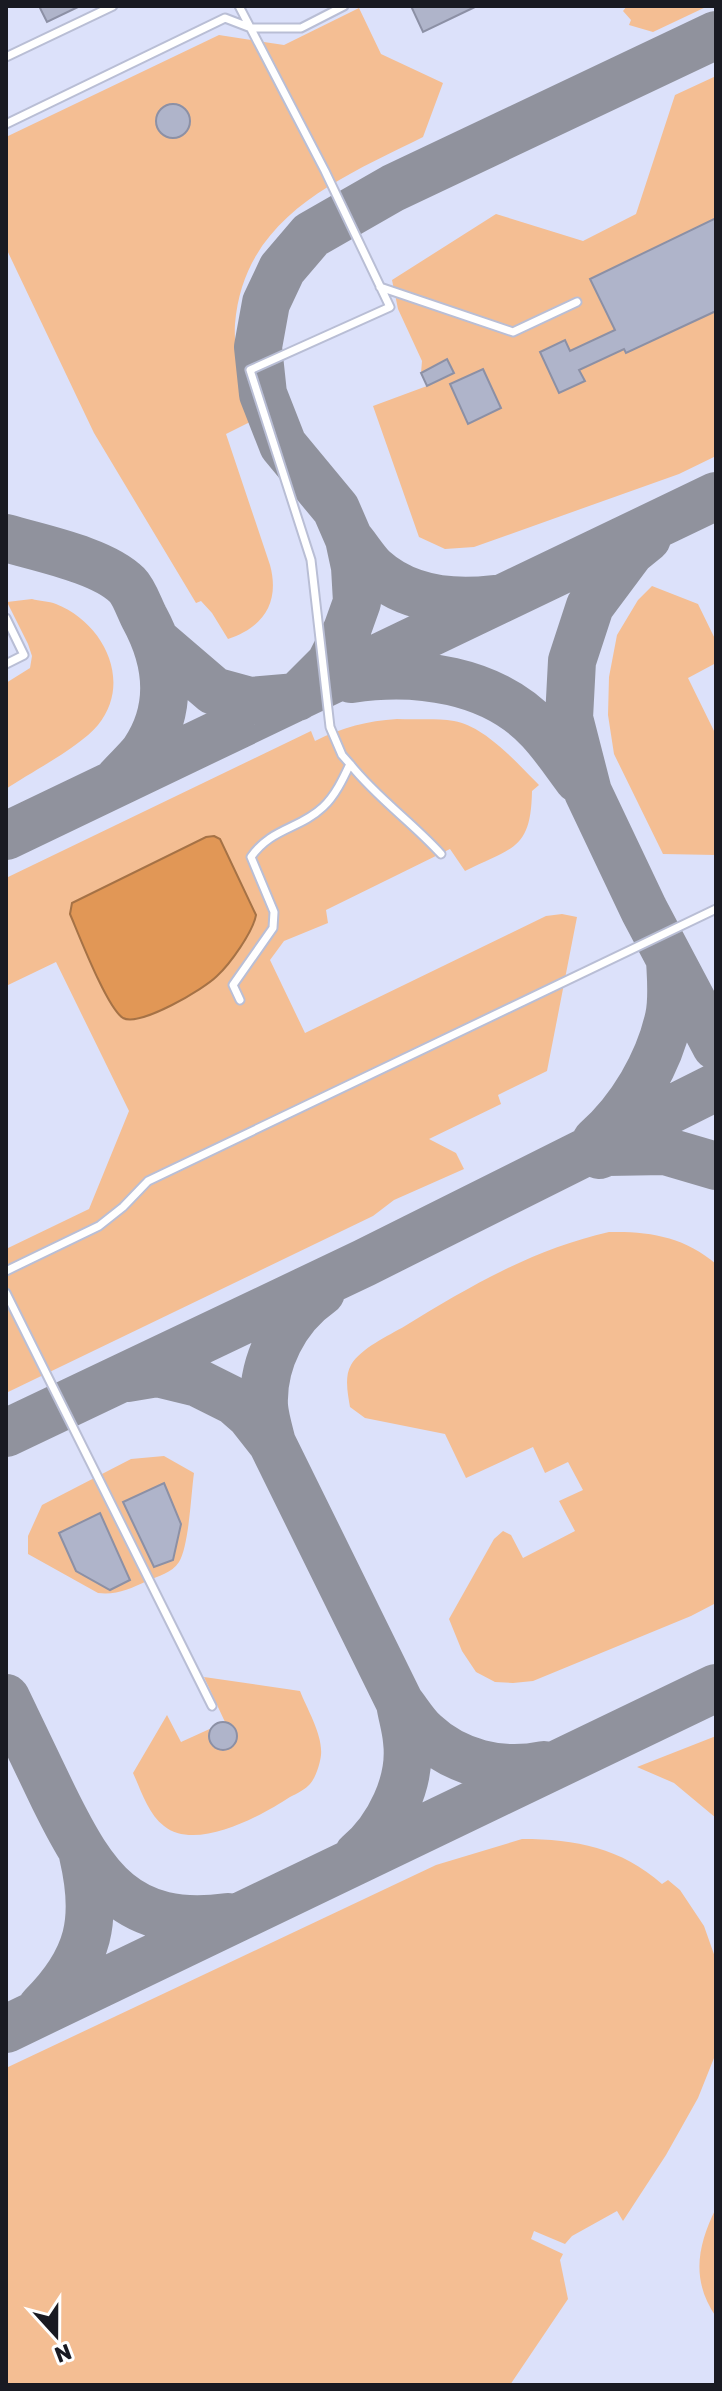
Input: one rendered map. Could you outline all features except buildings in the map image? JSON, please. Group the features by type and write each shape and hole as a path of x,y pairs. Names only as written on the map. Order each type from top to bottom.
{"lane":[{"path":"6,57 113,6"},
{"path":"239,6 325,171 390,307 250,370 311,560 330,727 342,755 387,805 421,832 441,854"},
{"path":"6,124 225,18 251,28 301,28 344,6"},
{"path":"380,287 513,332 577,302"},
{"path":"6,618 24,655 6,664"},
{"path":"240,1000 233,985 273,928 274,912 251,857 260,844 323,807 350,764"},
{"path":"6,1271 99,1226 148,1181 716,909"},
{"path":"6,1293 212,1706"}],"shaded area":[{"path":"6,6 716,6 716,2385 6,2385"},
{"path":"627,6 708,6 653,32 629,25 631,20 623,11"},
{"path":"359,8 381,54 443,83 423,137 359,169 301,206 276,228 256,255 242,287 235,324 236,348 254,420 226,434 270,565 273,590 271,602 260,620 228,639 212,613 201,601 196,603 94,433 6,248 6,137 219,35 284,45"},
{"path":"716,76 716,456 679,474 474,547 445,549 419,537 373,406 427,386 421,373 422,361 398,309 392,280 496,214 583,241 636,214 675,95"},
{"path":"652,586 698,604 716,641 716,663 688,678 716,735 716,855 663,854 614,754 608,715 609,677 617,635 638,600"},
{"path":"32,599 56,604 88,625 100,639 108,656 113,673 113,691 108,708 90,733 6,789 6,683 30,668 32,656 7,602"},
{"path":"397,719 447,720 466,724 511,757 539,785 532,791 528,825 523,836 507,851 465,871 450,849 326,910 328,923 284,941 270,960 305,1033 546,916 562,914 577,917 547,1071 498,1095 501,1104 429,1139 456,1153 464,1169 394,1200 373,1216 6,1393 6,1249 89,1209 129,1111 56,962 6,986 6,878 311,731 315,741 355,726"},
{"path":"206,837 220,839 256,915 250,930 222,971 210,982 157,1012 143,1017 123,1018 116,1012 94,970 70,914 72,903"},
{"path":"609,1232 666,1238 692,1247 716,1264 716,1603 533,1681 495,1682 476,1672 462,1651 449,1619 494,1539 503,1531 511,1535 523,1558 575,1531 559,1501 583,1490 568,1462 545,1473 533,1447 466,1478 445,1434 365,1418 350,1407 347,1386 349,1370 355,1359 375,1343 478,1283 555,1248"},
{"path":"164,1456 194,1473 185,1544 173,1569 123,1591 98,1593 28,1554 28,1536 42,1505 131,1459"},
{"path":"204,1677 300,1691 317,1731 321,1755 314,1778 301,1791 246,1821 210,1833 193,1835 177,1833 158,1821 133,1773 167,1715 181,1742 225,1722"},
{"path":"716,1736 716,1818 674,1783 637,1767"},
{"path":"522,1839 561,1841 597,1848 630,1862 662,1884 668,1880 680,1890 704,1926 716,1960 716,2053 698,2098 623,2221 617,2211 572,2236 565,2244 534,2231 531,2239 563,2254 560,2260 568,2299 510,2385 6,2385 6,2068 436,1865"},
{"path":"716,2208 716,2317 703,2290 700,2263 704,2236"}],"taxiway":[{"path":"158,643 214,691 250,701 297,697 330,664 347,630 357,602 355,567 349,539 336,509 283,445 263,394 258,347 266,303 282,269 311,235 393,188 716,35"},
{"path":"6,836 716,496"},
{"path":"6,538 70,556 116,576 132,592 152,634 162,667 164,702 154,735 144,752 119,779"},
{"path":"647,538 631,551 590,606 572,661 569,718 588,792 644,910 716,1046"},
{"path":"349,539 373,569 400,587 446,600 494,599"},
{"path":"351,679 427,677 477,689 500,699 540,730 578,779"},
{"path":"596,1141 632,1100 658,1051 670,1010 670,960"},
{"path":"6,1433 364,1263 716,1087"},
{"path":"599,1155 607,1152 665,1151 716,1166"},
{"path":"272,1443 264,1406 264,1389 272,1357 287,1327 321,1292"},
{"path":"127,1378 157,1373 198,1383 234,1401 250,1415 272,1443 400,1703 424,1733 450,1752 480,1764 512,1768 544,1765"},
{"path":"6,2029 716,1688"},
{"path":"6,1698 69,1827 100,1875 118,1893 139,1907 164,1916 193,1919 228,1917"},
{"path":"358,1855 379,1832 402,1788 408,1757 400,1703"},
{"path":"42,2007 71,1972 86,1937 90,1899 83,1855"}]}
